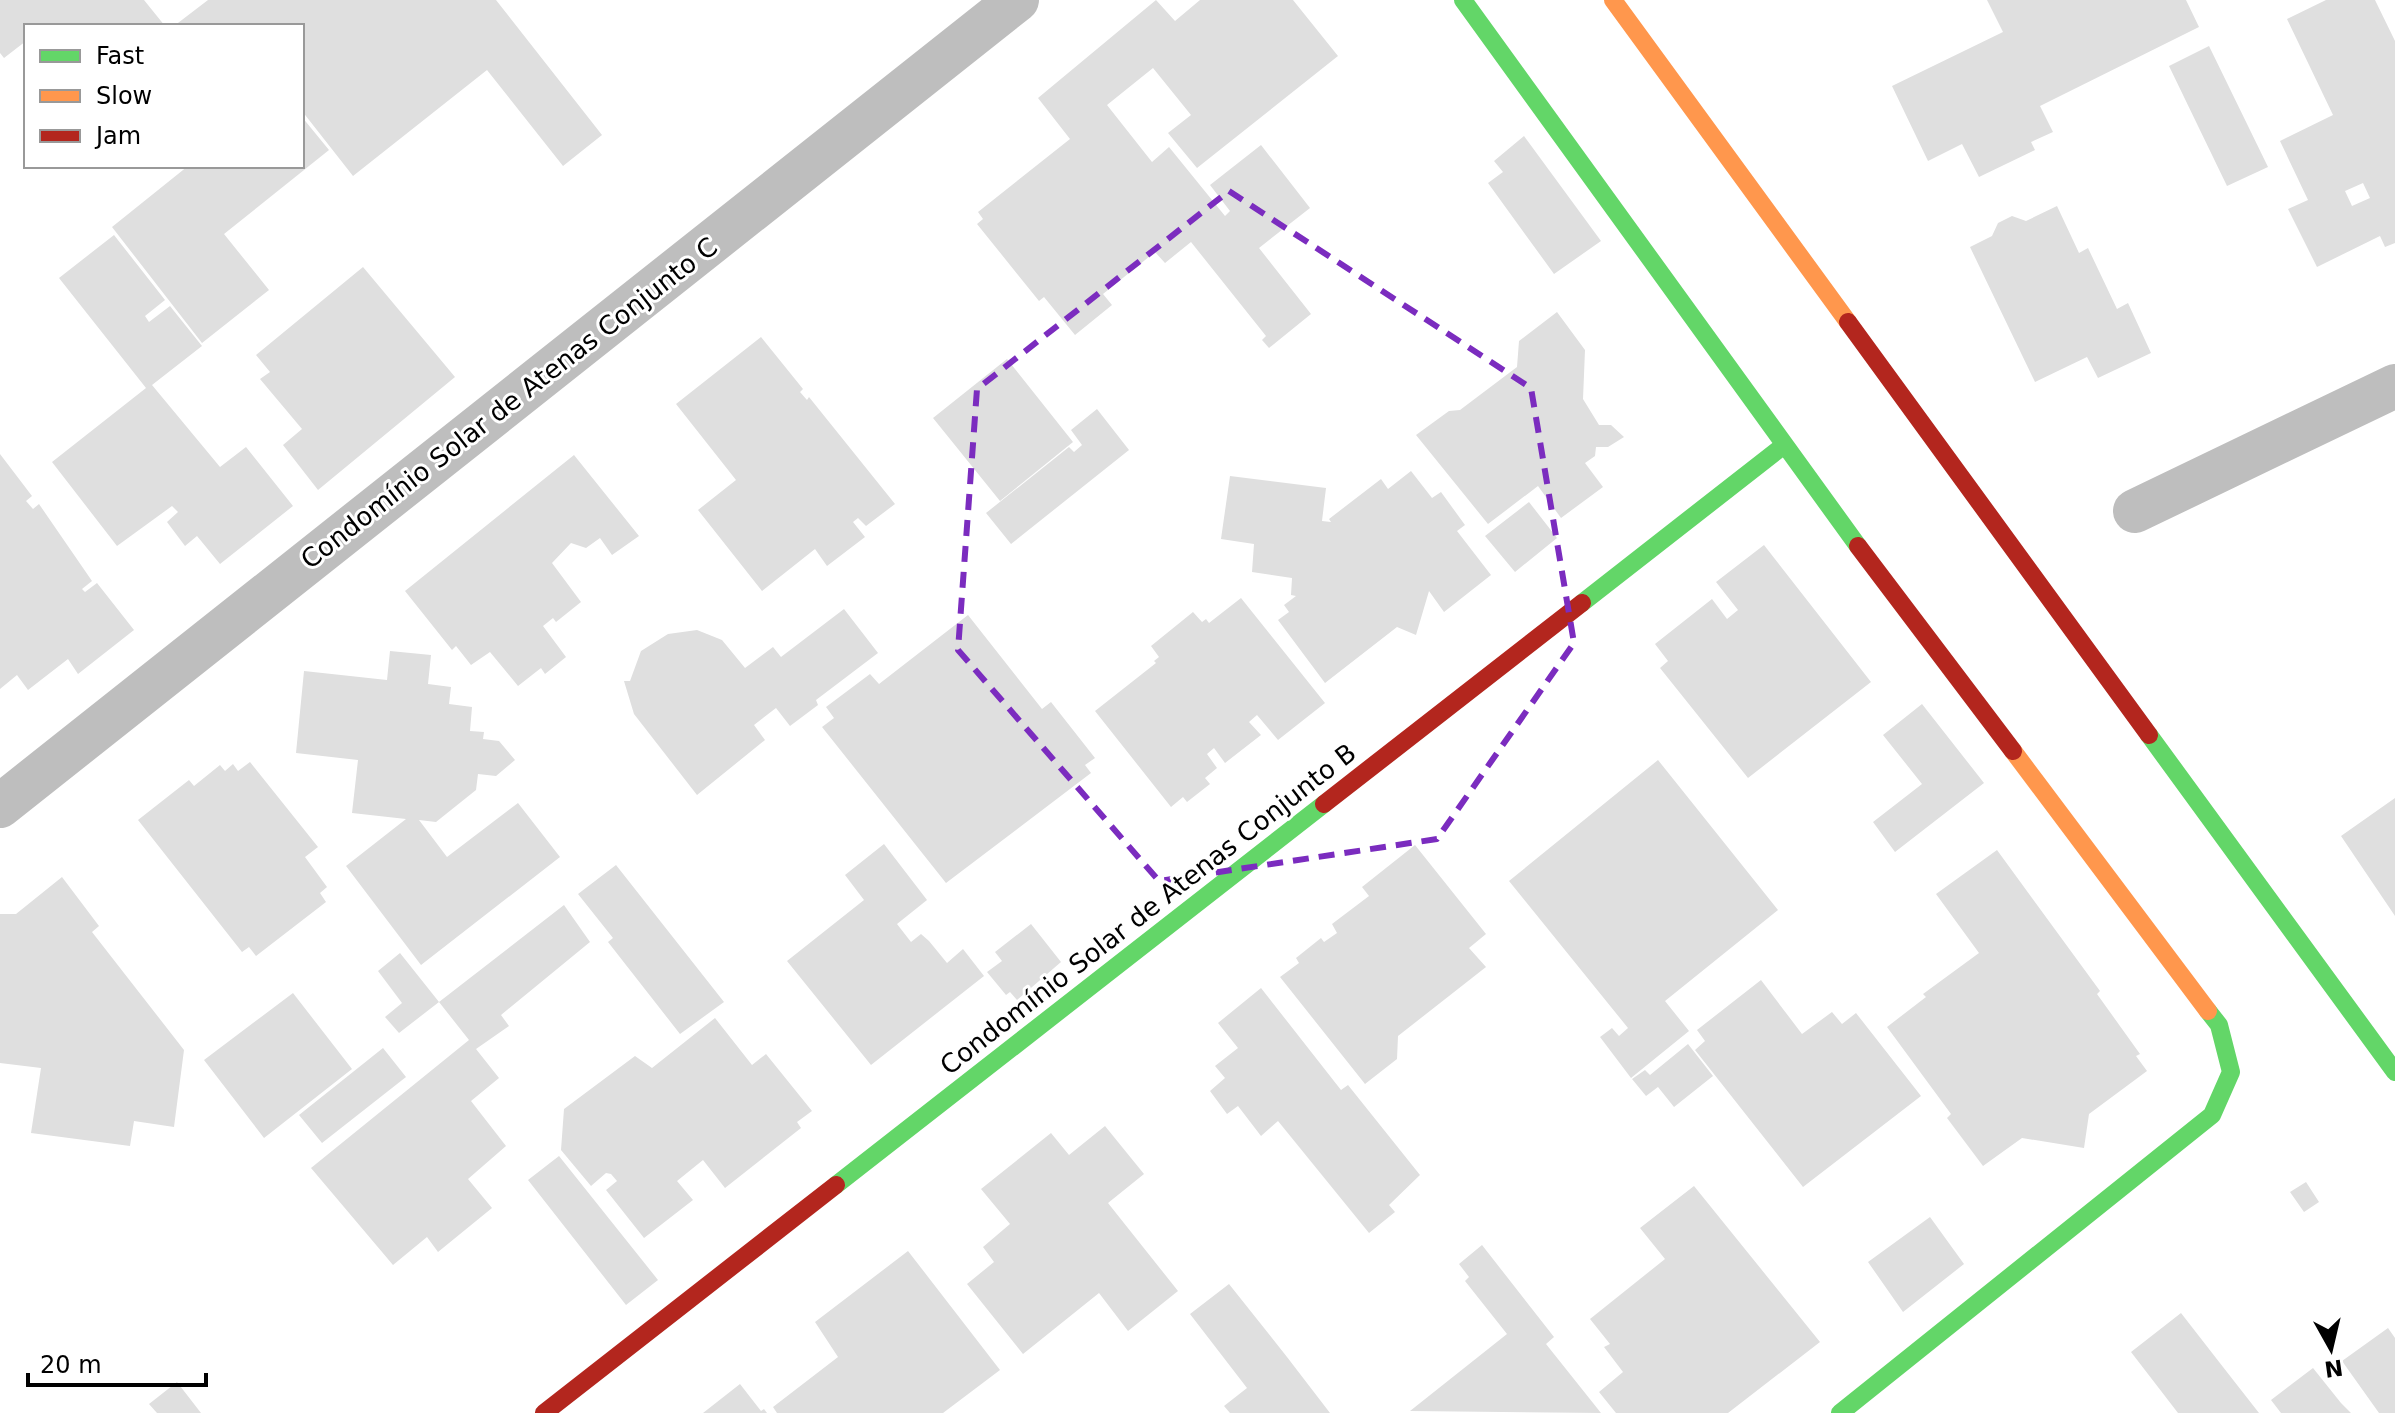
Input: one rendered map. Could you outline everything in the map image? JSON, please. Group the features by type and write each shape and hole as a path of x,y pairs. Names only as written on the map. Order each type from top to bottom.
{"street":[{"name":"Condomínio Solar de Atenas Conjunto C","path":"0,806 1017,0"},
{"path":"1463,0 1783,446 2219,1025 2231,1072 2212,1115 1840,1413"},
{"path":"1613,0 2388,1052"},
{"path":"2135,511 2395,386"},
{"name":"Condomínio Solar de Atenas Conjunto B","path":"544,1413 1783,446"}],"highlighted area":[{"path":"1229,191 1531,388 1574,643 1437,839 1159,881 958,650 977,389"}],"building":[{"path":"0,0 144,0 163,24 24,24 24,43 4,58 0,53"},
{"path":"208,0 496,0 602,135 563,166 487,70 353,176 304,114 304,24 177,24"},
{"path":"1156,0 1175,21 1200,0 1293,0 1338,56 1197,168 1168,133 1191,115 1153,68 1107,105 1152,162 1169,147 1225,216 1230,211 1210,185 1261,145 1310,208 1259,248 1311,314 1269,348 1262,340 1266,336 1191,242 1165,263 1155,252 1103,294 1112,305 1075,335 1044,297 1039,301 977,224 983,219 978,212 1070,139 1038,98"},
{"path":"1987,0 2186,0 2199,27 2040,106 2053,132 2031,142 2035,150 1979,177 1962,144 1928,161 1892,86 2003,32"},
{"path":"2326,0 2375,0 2395,41 2395,243 2385,247 2380,236 2317,267 2288,209 2308,200 2280,141 2333,115 2287,19","holes":["2363,183 2370,198 2352,206 2345,191"]},
{"path":"2209,46 2268,167 2227,186 2169,66"},
{"path":"304,119 329,150 224,234 269,290 202,343 112,227 186,168 304,168"},
{"path":"1524,136 1601,241 1554,274 1488,183 1503,172 1494,161"},
{"path":"2057,206 2079,253 2088,248 2117,309 2128,303 2151,353 2098,378 2087,357 2035,382 1970,247 1992,236 1998,223 2012,216 2026,221"},
{"path":"114,235 165,300 145,316 149,322 170,306 202,346 152,385 220,467 246,447 293,506 220,564 197,536 185,546 167,522 178,512 172,506 117,546 52,462 146,388 59,278"},
{"path":"363,267 455,377 318,490 283,445 302,429 260,379 270,372 256,355"},
{"path":"1557,312 1585,350 1583,399 1599,425 1611,425 1624,437 1608,447 1596,447 1595,456 1585,463 1603,487 1561,518 1538,486 1488,524 1416,435 1449,411 1460,410 1517,367 1519,341"},
{"path":"761,337 803,389 800,392 807,400 809,397 895,504 866,526 858,518 853,522 865,537 827,566 815,549 762,591 698,510 736,480 676,404"},
{"path":"1007,359 1073,442 1000,501 933,418"},
{"path":"1097,409 1129,450 1011,544 986,513 1069,447 1074,452 1082,445 1071,430"},
{"path":"0,454 32,496 26,501 33,509 39,504 92,581 82,589 85,592 97,583 134,630 78,674 68,659 28,690 17,675 0,689"},
{"path":"574,455 639,536 612,555 600,538 586,548 571,543 552,563 581,602 556,622 553,618 543,626 566,657 545,674 541,668 518,686 490,652 471,665 456,646 452,650 405,591"},
{"path":"1411,471 1432,498 1441,492 1465,525 1457,531 1491,575 1444,612 1429,591 1416,635 1397,627 1325,683 1278,620 1289,612 1284,605 1296,596 1291,595 1292,578 1252,572 1254,544 1221,539 1230,476 1326,488 1322,521 1331,522 1329,519 1381,479 1388,489"},
{"path":"1529,502 1557,538 1515,572 1485,536"},
{"path":"1764,545 1871,682 1748,778 1660,668 1668,661 1655,644 1712,599 1727,619 1738,610 1716,582"},
{"path":"1241,598 1325,703 1278,740 1257,715 1249,722 1261,735 1225,763 1214,748 1207,754 1217,768 1205,778 1210,784 1187,802 1183,797 1171,807 1095,711 1156,663 1154,661 1159,657 1151,646 1193,612 1202,622 1206,619 1209,623"},
{"path":"844,609 878,653 816,700 818,705 790,726 776,708 754,725 765,740 697,795 634,714 624,681 630,681 641,651 668,634 697,630 722,640 745,668 773,647 781,657"},
{"path":"968,615 1042,709 1051,702 1095,758 1085,765 1091,773 946,883 822,727 834,718 826,707 870,674 879,684"},
{"path":"390,651 431,655 428,684 451,687 449,704 472,707 470,731 484,732 483,739 499,741 515,760 496,776 478,774 476,790 436,822 419,820 447,857 518,803 560,857 421,965 346,866 406,819 352,813 358,760 296,753 304,671 387,680"},
{"path":"1922,704 1984,783 1895,852 1873,822 1922,784 1883,735"},
{"path":"1658,760 1778,910 1665,1001 1689,1031 1631,1078 1600,1037 1612,1028 1619,1036 1628,1028 1509,881"},
{"path":"250,762 318,847 305,857 327,887 320,893 326,902 256,956 249,947 242,952 138,820 189,780 194,786 220,765 225,771 233,764 238,771"},
{"path":"2395,798 2395,916 2341,836"},
{"path":"884,844 927,900 897,924 911,942 921,934 947,963 963,949 984,976 871,1065 787,961 864,900 845,875"},
{"path":"1415,845 1486,934 1469,948 1486,967 1398,1036 1397,1059 1365,1084 1280,977 1299,963 1296,958 1321,938 1324,942 1337,933 1332,924 1369,896 1362,887"},
{"path":"1997,850 2100,991 2097,994 2140,1054 2136,1056 2147,1071 2089,1114 2084,1148 2022,1138 1983,1166 1947,1118 1951,1114 1887,1027 1926,997 1923,994 1979,953 1936,894"},
{"path":"616,865 724,1002 680,1034 608,942 613,938 578,894"},
{"path":"62,877 99,926 92,932 184,1050 174,1127 134,1121 130,1146 31,1133 41,1068 0,1063 0,914 16,914"},
{"path":"564,905 590,942 501,1015 509,1026 476,1049 499,1078 471,1101 506,1146 468,1179 492,1208 438,1252 427,1237 393,1265 311,1168 469,1040 439,1002"},
{"path":"1031,924 1061,962 1017,1000 1010,992 1006,995 987,972 1002,961 995,952"},
{"path":"400,953 439,1002 399,1033 385,1017 402,1003 378,971"},
{"path":"1761,980 1802,1034 1832,1012 1842,1024 1856,1013 1921,1096 1803,1187 1695,1050 1705,1041 1697,1030"},
{"path":"1261,988 1341,1090 1348,1085 1420,1175 1389,1205 1395,1212 1369,1233 1278,1121 1261,1136 1238,1106 1227,1114 1210,1091 1225,1078 1215,1066 1238,1048 1218,1023"},
{"path":"293,993 352,1069 264,1138 204,1060"},
{"path":"715,1018 752,1065 766,1054 812,1111 797,1122 801,1128 725,1188 703,1160 677,1181 693,1200 644,1238 606,1190 617,1181 611,1174 606,1173 591,1186 561,1150 564,1109 635,1056 652,1068"},
{"path":"1688,1044 1713,1076 1674,1107 1658,1087 1646,1096 1632,1079 1645,1070 1650,1075"},
{"path":"383,1048 406,1077 322,1143 299,1115"},
{"path":"1105,1126 1144,1174 1108,1203 1178,1291 1128,1331 1099,1293 1023,1354 967,1284 994,1262 983,1247 1010,1224 981,1189 1051,1133 1069,1155"},
{"path":"559,1156 658,1280 626,1305 528,1180"},
{"path":"2306,1182 2319,1202 2304,1212 2290,1192"},
{"path":"1694,1186 1820,1342 1728,1413 1616,1413 1599,1392 1623,1372 1604,1347 1610,1344 1590,1319 1665,1259 1640,1228"},
{"path":"1930,1217 1964,1264 1903,1312 1868,1262"},
{"path":"1482,1245 1554,1337 1546,1344 1601,1413 1410,1411 1507,1334 1465,1281 1469,1277 1459,1264"},
{"path":"908,1251 1000,1370 943,1413 777,1413 773,1407 838,1357 815,1322"},
{"path":"1229,1284 1330,1413 1230,1413 1224,1406 1247,1388 1190,1314"},
{"path":"2181,1313 2259,1413 2178,1413 2131,1352"},
{"path":"2388,1328 2395,1338 2395,1413 2379,1413 2342,1361"},
{"path":"2313,1368 2351,1413 2281,1413 2271,1400"},
{"path":"177,1382 201,1413 157,1413 149,1404"},
{"path":"740,1384 761,1411 764,1409 767,1413 703,1413"}],"traffic: fast":[{"path":"1463,0 1858,546"},
{"path":"1582,603 1783,446"},
{"path":"2149,735 2395,1072"},
{"path":"836,1185 1324,804"},
{"path":"1840,1413 2212,1115 2231,1072 2219,1025 2208,1011"}],"traffic: slow":[{"path":"1613,0 1848,322"},
{"path":"2013,751 2208,1011"}],"traffic: jam":[{"path":"1848,322 2149,735"},
{"path":"1858,546 2013,751"},
{"path":"1324,804 1582,603"},
{"path":"544,1413 836,1185"}]}
